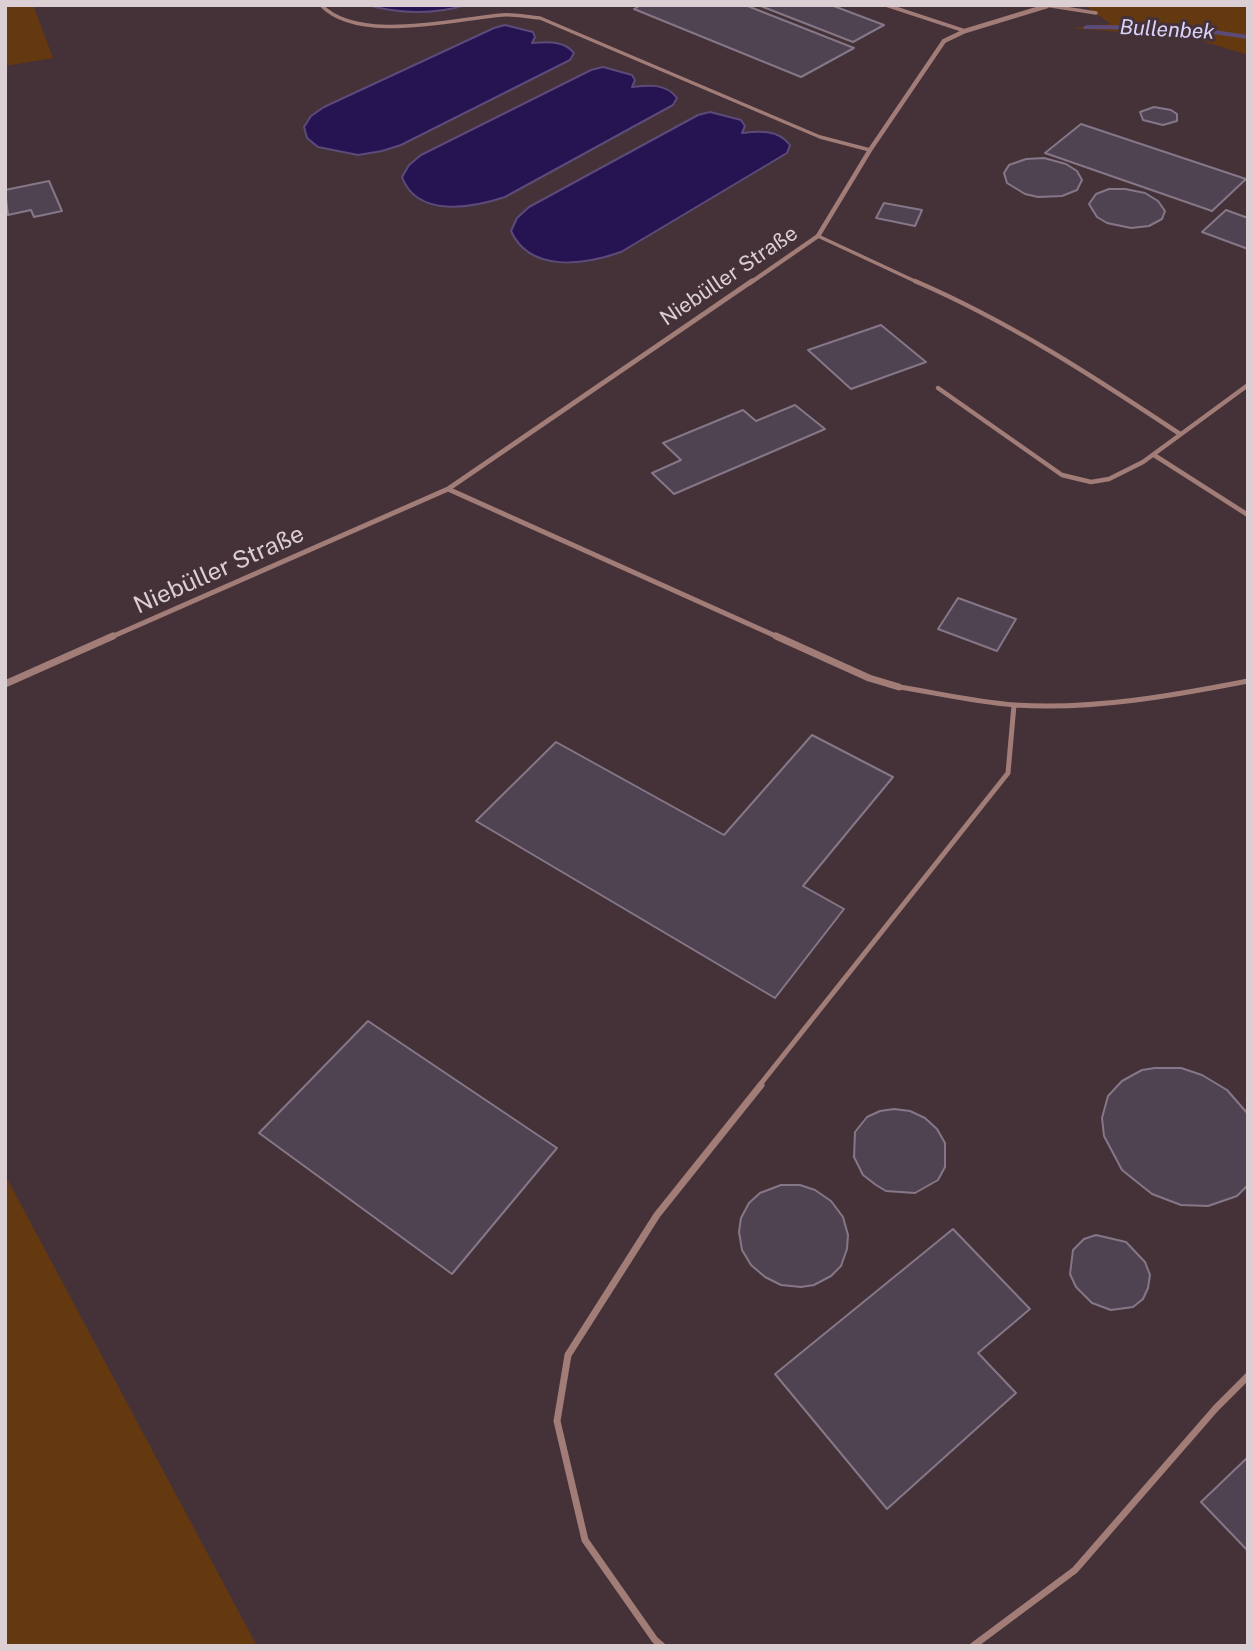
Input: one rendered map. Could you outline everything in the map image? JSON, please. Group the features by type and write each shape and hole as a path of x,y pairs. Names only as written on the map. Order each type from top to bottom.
{"street":[{"name":"Niebüller Straße","path":"5,684 448,489 818,236 870,150 944,41 965,31 1046,6"},
{"path":"448,489 869,678 899,687"}],"lane":[{"path":"321,5 338,17 367,25 403,28 504,15 540,18 820,137 870,150"},
{"path":"886,5 965,31"},
{"path":"1046,6 1096,13"},
{"path":"818,236 863,260 983,312 1078,366 1180,434"},
{"path":"938,388 1062,475 1083,482 1108,480 1154,454 1248,385"},
{"path":"1154,454 1248,515"},
{"path":"899,687 1014,705 1093,705 1177,696 1248,681"},
{"path":"662,1646 655,1640 585,1540 557,1421 568,1355 657,1215 1008,773 1014,705"},
{"path":"973,1646 1075,1570 1216,1408 1248,1376"}],"shaded area":[{"path":"5,5 33,5 53,58 5,66"},
{"path":"367,5 466,5 416,12"},
{"path":"1084,5 1248,5 1248,55 1192,38 1072,28 1111,24"},
{"path":"505,25 533,32 535,37 532,43 560,44 574,53 570,60 401,145 358,155 318,147 307,138 304,127 311,116 324,107"},
{"path":"603,67 632,75 635,80 632,87 662,87 677,98 673,105 505,197 477,204 447,206 420,199 409,190 402,177 409,165 421,155 591,70"},
{"path":"710,112 741,120 745,126 742,133 761,132 780,136 790,145 787,153 621,252 606,257 575,262 544,260 531,254 511,231 517,218 529,207 698,115"},
{"path":"5,1175 257,1646 5,1646"}],"building":[{"path":"641,5 745,5 854,48 801,77 634,9"},
{"path":"758,5 831,5 884,25 853,42"},
{"path":"1154,107 1171,110 1177,114 1177,121 1163,125 1143,120 1140,112"},
{"path":"1081,124 1246,179 1212,211 1045,153"},
{"path":"1044,158 1066,164 1077,171 1082,180 1077,190 1062,196 1038,197 1025,194 1007,183 1004,173 1009,165 1026,159"},
{"path":"49,181 62,211 34,217 31,210 8,215 5,190"},
{"path":"1109,189 1145,193 1158,201 1165,211 1162,219 1149,226 1131,228 1107,223 1097,217 1089,204 1096,194"},
{"path":"884,203 922,210 915,226 876,218"},
{"path":"1226,210 1248,218 1248,249 1202,232"},
{"path":"881,325 926,362 851,389 808,350"},
{"path":"795,405 825,429 674,494 652,473 681,460 663,443 743,410 756,421"},
{"path":"958,598 1016,619 997,651 938,629"},
{"path":"812,735 893,777 803,886 844,909 775,998 476,821 556,742 724,835"},
{"path":"368,1021 557,1148 452,1274 259,1133"},
{"path":"1181,1068 1202,1075 1227,1090 1248,1114 1248,1185 1237,1196 1208,1206 1181,1205 1152,1194 1122,1170 1104,1136 1102,1118 1108,1096 1122,1081 1142,1070"},
{"path":"894,1109 910,1111 925,1118 937,1129 945,1143 945,1167 938,1180 915,1193 886,1191 863,1175 854,1157 855,1132 867,1117"},
{"path":"781,1185 800,1185 815,1190 831,1201 843,1217 848,1235 847,1249 841,1266 831,1276 814,1285 781,1285 765,1277 751,1265 742,1250 739,1232 741,1218 749,1203 760,1193"},
{"path":"953,1229 1030,1309 978,1353 1016,1393 887,1509 775,1374"},
{"path":"1096,1235 1126,1242 1145,1262 1150,1275 1148,1288 1143,1299 1133,1307 1111,1310 1092,1303 1076,1287 1070,1274 1073,1250 1084,1239"},
{"path":"1248,1457 1248,1551 1201,1502"}],"waterway":[{"name":"Bullenbek","path":"1087,27 1187,28 1248,37"}]}
